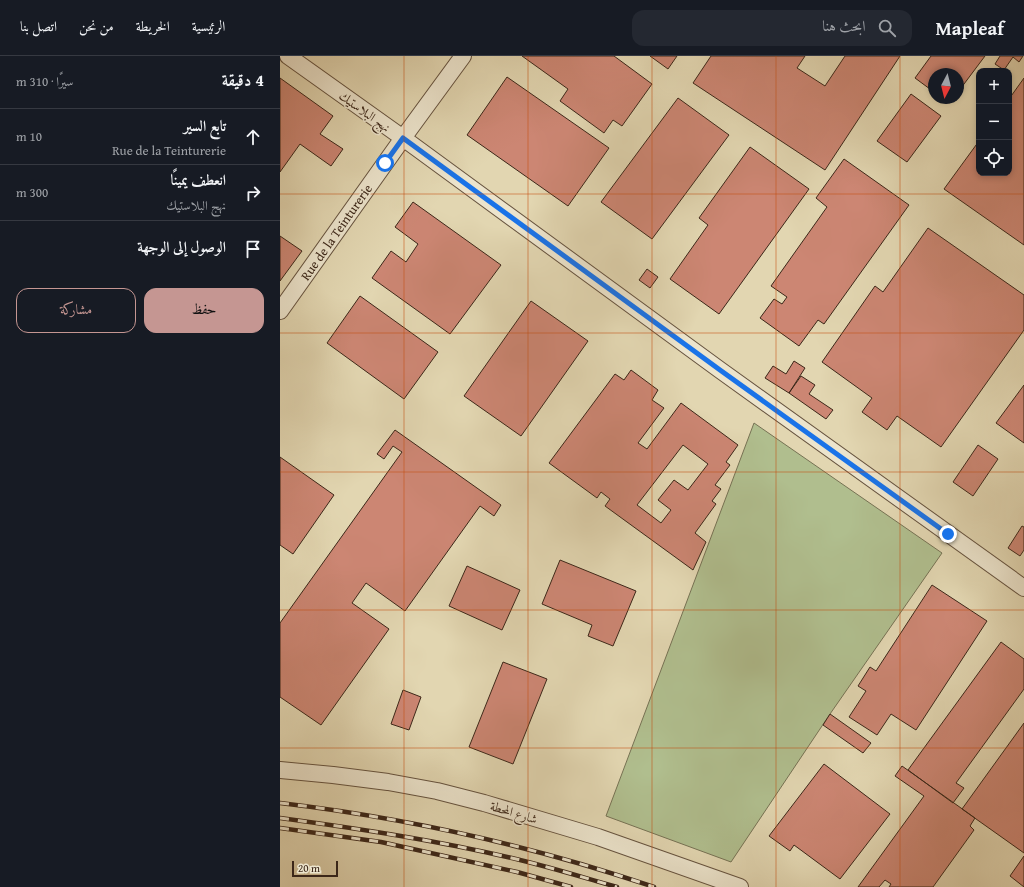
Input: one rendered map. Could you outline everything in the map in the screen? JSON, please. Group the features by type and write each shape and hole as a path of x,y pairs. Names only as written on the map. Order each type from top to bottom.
{"street":[{"name":"نهج البلاستيك","path":"288,56 403,138 727,375 1024,588"},
{"name":"Rue de la Teinturerie","path":"280,311 403,138 464,56"},
{"name":"شارع المحطة","path":"280,770 388,782 437,791 484,803 598,837 740,887"}],"green space":[{"path":"754,423 942,553 830,714 731,862 606,816"}],"building":[{"path":"522,56 614,56 652,84 622,126 613,120 604,133 560,101 568,89"},
{"path":"650,56 677,56 668,69"},
{"path":"711,56 805,56 797,68 825,86 845,56 900,56 825,170 693,83"},
{"path":"931,56 985,56 964,84 964,68 928,68 928,88 915,78"},
{"path":"1000,56 1023,56 1019,62 1013,57 1005,68 1001,68 995,64"},
{"path":"507,77 609,148 568,206 467,135"},
{"path":"280,78 333,116 320,134 343,149 331,166 300,144 280,172"},
{"path":"1024,78 1024,245 944,189 976,145 976,176 1012,176 1012,95"},
{"path":"911,94 941,116 907,162 877,141"},
{"path":"678,98 729,135 652,239 601,202"},
{"path":"750,147 809,189 719,314 670,279 708,225 699,218"},
{"path":"844,159 909,205 824,324 818,320 799,346 760,318 774,299 782,304 787,297 771,286 827,207 816,198"},
{"path":"413,202 501,265 450,334 372,278 391,251 406,262 418,244 395,227"},
{"path":"928,228 1024,295 1024,330 941,447 897,416 887,430 862,412 872,398 822,362 875,286 883,292"},
{"path":"280,236 302,251 280,281"},
{"path":"647,269 658,277 650,288 639,280"},
{"path":"360,296 438,352 404,399 327,343"},
{"path":"531,301 588,341 521,436 464,396"},
{"path":"794,361 805,368 789,393 765,378 773,366 786,374"},
{"path":"631,370 658,390 652,400 664,408 638,443 647,449 681,403 738,445 726,462 730,465 715,485 721,489 712,501 716,504 695,533 706,542 693,570 605,506 610,499 601,492 597,498 549,463 615,374 624,380","holes":["683,445 708,464 688,490 674,480 658,500 671,510 661,523 637,505"]},
{"path":"801,376 815,385 809,394 833,410 826,419 789,393"},
{"path":"1024,385 1024,443 996,423"},
{"path":"395,430 501,505 494,516 480,506 405,611 366,583 352,603 389,629 321,725 280,697 280,623 402,452 393,446 384,459 377,454"},
{"path":"978,445 998,459 973,496 953,482"},
{"path":"280,457 334,495 293,554 280,545"},
{"path":"1022,526 1024,527 1024,550 1020,556 1008,548"},
{"path":"560,560 636,591 613,646 588,636 592,625 542,604"},
{"path":"467,566 520,590 502,630 449,606"},
{"path":"932,585 987,621 916,730 891,714 877,735 849,717 866,691 858,686 870,667 876,671"},
{"path":"1001,642 1024,659 1024,689 956,783 964,788 953,803 908,770"},
{"path":"503,662 547,679 513,764 469,747"},
{"path":"403,690 421,697 409,730 391,724"},
{"path":"830,714 871,743 863,753 823,725"},
{"path":"1024,723 1024,853 962,809"},
{"path":"824,764 890,814 840,879 794,845 790,851 769,836"},
{"path":"902,766 975,818 970,826 974,830 933,887 889,887 891,884 885,880 879,887 858,887 924,796 895,776"},
{"path":"1024,856 1024,887 1010,876"}],"railway":[{"path":"280,803 328,809 422,825 469,835 516,846 608,872 654,887"},
{"path":"280,818 371,831 461,847 532,863 617,887"},
{"path":"280,828 381,842 517,872 571,887"}],"route":[{"path":"385,163 403,138 720,370 948,534"}]}
